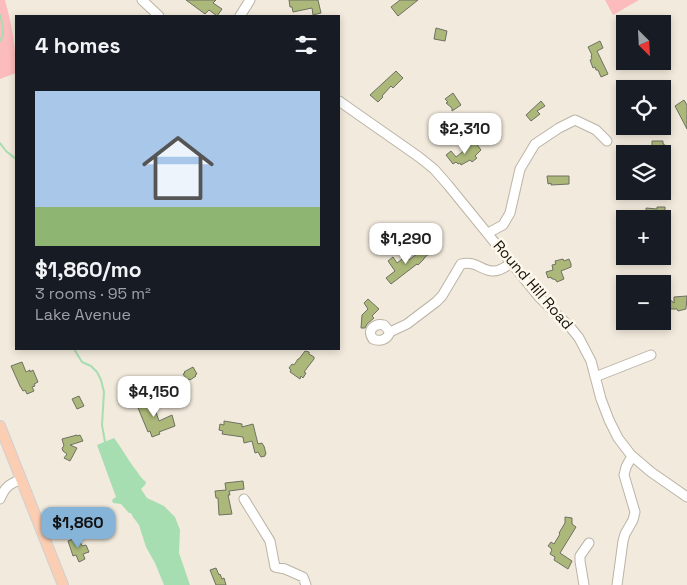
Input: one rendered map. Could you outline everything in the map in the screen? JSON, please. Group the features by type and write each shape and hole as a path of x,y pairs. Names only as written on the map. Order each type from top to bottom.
{"main road":[{"path":"0,426 63,585"}],"street":[{"path":"142,0 157,15"},
{"path":"241,15 250,0"},
{"name":"Round Hill Road","path":"340,102 434,169 539,297 579,338 591,361 601,400 618,438 632,456 687,497"},
{"path":"488,233 503,225 510,213 520,169 535,144 558,128 574,120 596,130 608,141"},
{"path":"390,332 407,324 436,302 442,296 461,264 468,263 494,271 501,270 512,263"},
{"path":"595,377 651,356"},
{"path":"616,585 623,542 635,512 624,475 632,456"},
{"path":"0,500 8,486 21,479"},
{"path":"244,499 270,541 274,567 285,569 303,577 306,585"},
{"path":"584,585 580,556 589,543"}],"shaded area":[{"path":"0,0 5,0 14,45 15,73 0,79"},
{"path":"605,0 639,0 613,15"},
{"path":"114,438 146,482 141,489 147,498 164,506 175,517 180,530 179,553 190,585 164,585 146,547 139,525 131,513 121,504 113,503 112,500 116,497 97,445"}],"building":[{"path":"186,0 216,0 213,3 222,9 218,15 209,10 205,14"},
{"path":"289,0 318,0 321,13 313,15 312,8 293,12"},
{"path":"400,0 418,0 398,16 391,7"},
{"path":"436,28 447,31 445,41 434,39"},
{"path":"600,41 603,48 597,51 608,74 601,77 598,70 595,67 593,68 590,60 592,55 588,47"},
{"path":"396,71 403,78 393,88 391,86 378,102 370,95"},
{"path":"453,93 461,105 452,111 452,108 446,103 448,102 445,99"},
{"path":"684,100 687,105 687,129 675,106"},
{"path":"541,101 545,106 537,111 540,114 531,121 526,115"},
{"path":"652,141 663,141 664,145 652,145"},
{"path":"475,142 481,150 475,156 477,158 472,162 470,160 461,165 456,162 453,164 446,155 451,151 456,157"},
{"path":"547,176 569,176 569,184 548,184"},
{"path":"657,207 665,207 665,210 646,210 646,208 657,209"},
{"path":"426,247 430,253 418,265 391,284 386,278 395,271 388,261 393,257 397,263 406,256 409,260"},
{"path":"563,259 564,261 569,259 571,264 571,267 561,271 564,279 557,282 551,277 548,278 546,272 553,270 552,265 556,264 555,261"},
{"path":"687,296 686,309 678,311 677,309 671,309 671,300 674,303 674,297"},
{"path":"368,299 379,309 365,328 361,328 362,315 368,309 364,303"},
{"path":"305,351 309,352 314,359 304,372 306,373 303,378 301,376 300,379 290,372 289,368 292,364 294,365"},
{"path":"22,362 26,372 33,370 38,382 32,387 34,391 27,394 20,386 11,366"},
{"path":"193,367 197,374 190,380 187,380 183,374"},
{"path":"133,392 136,399 124,403 121,395"},
{"path":"79,396 84,406 77,409 72,399"},
{"path":"147,398 154,406 159,421 172,415 175,426 152,437 136,403"},
{"path":"224,421 242,424 242,427 253,424 258,444 262,443 264,446 265,456 261,457 258,452 255,453 252,441 244,443 243,437 222,434 223,431 219,430 220,424 224,425"},
{"path":"80,435 83,441 70,445 77,448 70,461 64,458 67,454 62,448 64,446 62,439"},
{"path":"243,481 244,489 229,491 230,495 228,495 232,514 219,515 218,498 216,498 215,491 226,490 225,483"},
{"path":"565,517 572,518 572,524 576,527 560,553 572,561 568,569 554,560 555,557 550,554 552,550 548,546 551,542 554,544 560,534 565,523"},
{"path":"78,537 82,546 86,545 89,552 83,554 85,559 79,562 76,555 73,556 68,541"},
{"path":"216,568 222,579 224,578 226,585 216,585 210,570"}],"waterway":[{"path":"0,15 3,32 0,41"},
{"path":"0,143 15,158"},
{"path":"75,350 82,362 91,366 101,380 104,392 102,425 105,442"}]}
